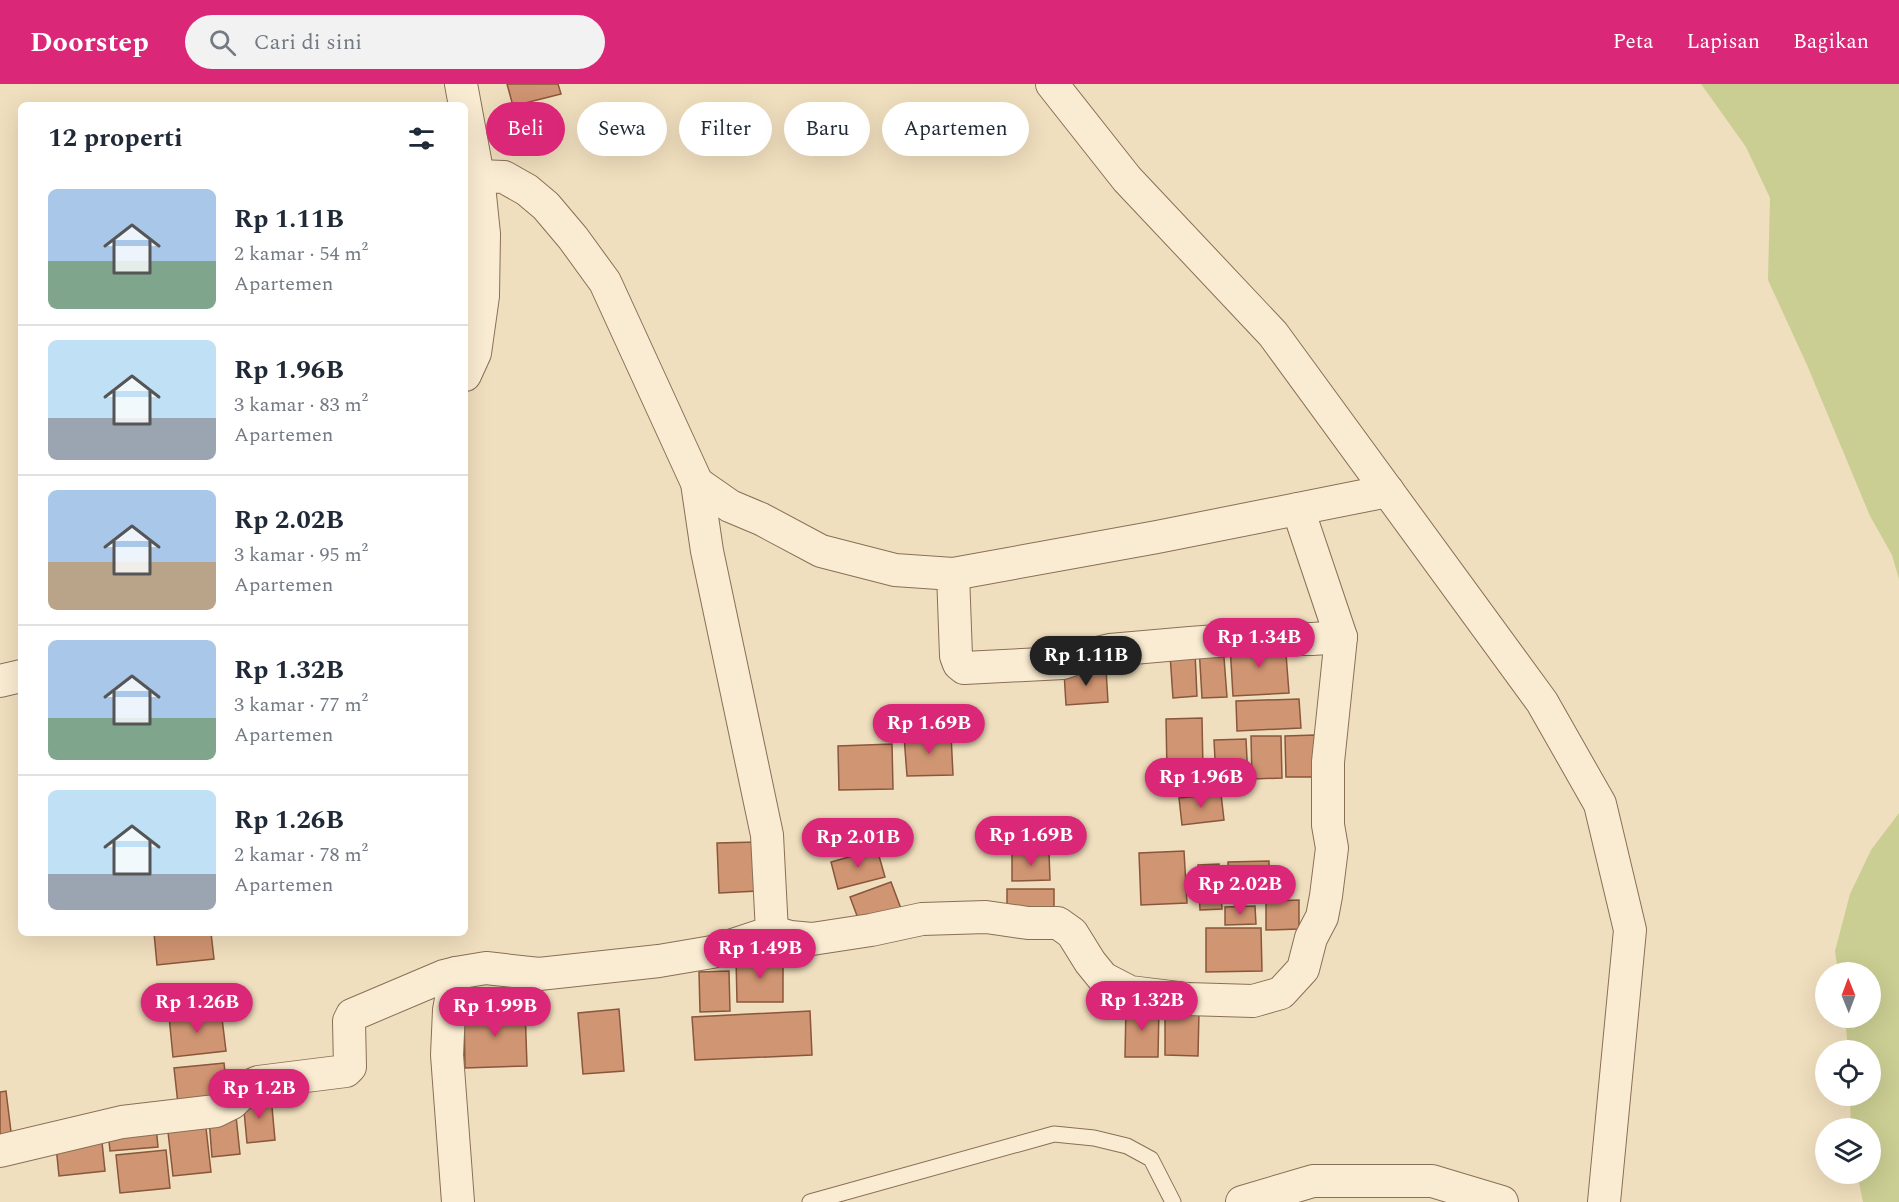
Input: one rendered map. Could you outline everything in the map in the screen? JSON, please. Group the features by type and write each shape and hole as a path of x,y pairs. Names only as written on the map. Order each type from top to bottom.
{"street":[{"path":"461,84 464,102"},
{"path":"1052,84 1127,180 1274,334 1542,702 1600,804 1630,930 1604,1202"},
{"path":"468,122 478,176 484,234 483,296 475,353 468,368"},
{"path":"478,176 504,177 527,190 546,206 605,282 698,483 707,550 767,835 772,932"},
{"path":"698,483 730,506 821,551 895,570 953,574 1388,491"},
{"path":"0,1151 122,1122 216,1112 232,1103 249,1086 258,1082 346,1071 350,1067 349,1021 352,1015 444,976 486,968 539,974 659,961 712,952 772,932 790,937 812,939 922,919 986,917 1028,923 1058,923 1072,933 1103,978 1130,992 1187,999 1253,1001 1281,993 1303,969 1311,938 1322,916 1326,896 1332,848 1328,825 1328,762 1341,637 1298,509"},
{"path":"953,574 956,656 959,664 964,668 1063,663 1110,650 1190,643 1244,639 1341,637"},
{"path":"0,681 18,677"},
{"path":"456,973 449,1010 447,1055 458,1202"},
{"path":"1242,1202 1313,1181 1432,1181 1502,1202"}],"lane":[{"path":"810,1202 1054,1134 1094,1138 1127,1146 1151,1159 1173,1202"}],"green space":[{"path":"1701,84 1899,84 1899,579 1892,555 1870,516 1807,365 1768,280 1770,198 1746,147"},
{"path":"1899,813 1899,1202 1863,1202 1859,1184 1881,1184 1881,1118 1851,1118 1850,1106 1881,1106 1881,1040 1847,1040 1846,1028 1881,1028 1881,962 1837,962 1835,951 1850,894 1871,850"}],"building":[{"path":"507,84 558,84 561,94 529,102 512,102"},
{"path":"1285,641 1289,693 1233,696 1230,645"},
{"path":"1223,645 1227,697 1202,698 1199,647"},
{"path":"1195,653 1197,696 1173,698 1170,655"},
{"path":"1106,669 1108,702 1066,705 1064,672"},
{"path":"1299,699 1301,728 1237,731 1236,701"},
{"path":"1202,718 1203,770 1167,771 1166,719"},
{"path":"951,734 953,775 907,776 904,736"},
{"path":"1315,735 1316,777 1286,777 1285,736"},
{"path":"1251,736 1281,736 1282,778 1252,779"},
{"path":"1246,739 1248,779 1216,779 1214,740"},
{"path":"892,744 893,789 839,790 838,746"},
{"path":"1221,794 1224,820 1182,825 1179,798"},
{"path":"757,842 758,891 719,893 717,843"},
{"path":"877,849 885,877 838,889 831,862"},
{"path":"1184,851 1187,903 1141,905 1139,853"},
{"path":"1049,853 1050,880 1012,881 1012,854"},
{"path":"1269,861 1270,898 1229,899 1228,862"},
{"path":"1219,864 1222,909 1200,910 1198,865"},
{"path":"891,882 903,914 862,929 850,897"},
{"path":"1007,889 1054,889 1054,920 1007,920"},
{"path":"1299,900 1299,929 1266,930 1266,901"},
{"path":"1255,906 1256,924 1225,925 1225,907"},
{"path":"1206,928 1261,928 1262,971 1206,972"},
{"path":"154,936 211,936 214,959 157,965"},
{"path":"736,958 783,958 783,1002 737,1002"},
{"path":"729,971 730,1011 700,1012 699,972"},
{"path":"1126,1006 1159,1007 1158,1057 1125,1057"},
{"path":"525,1007 527,1066 465,1068 464,1009"},
{"path":"619,1009 624,1071 583,1074 578,1013"},
{"path":"221,1010 226,1051 173,1057 169,1016"},
{"path":"810,1011 812,1055 695,1060 692,1017"},
{"path":"1165,1011 1199,1011 1198,1056 1165,1055"},
{"path":"224,1063 228,1099 178,1104 174,1068"},
{"path":"6,1091 12,1140 0,1142 0,1092"},
{"path":"271,1096 275,1140 247,1143 243,1100"},
{"path":"236,1116 240,1154 212,1157 209,1119"},
{"path":"156,1126 158,1147 110,1151 108,1131"},
{"path":"206,1128 211,1172 173,1176 168,1132"},
{"path":"102,1142 105,1171 59,1176 56,1146"},
{"path":"166,1150 170,1188 120,1193 116,1155"}]}
